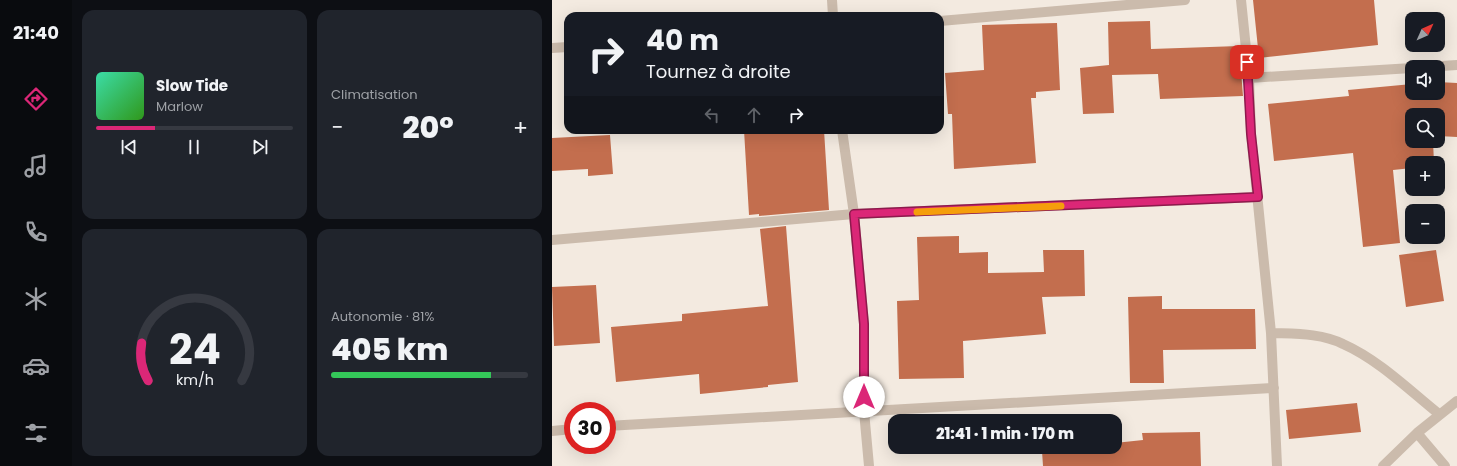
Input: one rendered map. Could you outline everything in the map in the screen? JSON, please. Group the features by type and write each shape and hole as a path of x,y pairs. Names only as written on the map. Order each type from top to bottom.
{"street":[{"path":"832,0 833,12"},
{"path":"944,21 1185,0"},
{"path":"1241,0 1251,134 1271,334 1277,466"},
{"path":"552,48 564,47"},
{"path":"1445,66 1457,65"},
{"path":"1248,78 1405,68"},
{"path":"843,134 854,214 864,324 864,411 869,466"},
{"path":"552,240 854,214 1258,197"},
{"path":"1271,334 1309,334 1343,343 1379,366 1439,414"},
{"path":"616,425 1274,388"},
{"path":"1383,466 1417,433 1457,401"},
{"path":"552,430 564,429"},
{"path":"1417,433 1445,466"}],"building":[{"path":"1253,0 1374,0 1378,45 1259,58"},
{"path":"1150,21 1151,49 1239,46 1243,96 1160,99 1158,74 1112,75 1114,113 1083,114 1080,68 1109,65 1108,22"},
{"path":"1057,23 1060,90 1036,92 1036,98 1031,98 1036,163 954,169 952,114 948,114 945,73 984,70 982,25"},
{"path":"1445,82 1457,83 1457,137 1445,136 1445,108 1405,108 1405,148 1433,148 1434,156 1405,156 1405,169 1393,170 1400,243 1363,247 1353,153 1274,161 1268,104 1349,96 1348,90 1405,85 1405,100 1445,100"},
{"path":"744,134 824,134 829,210 759,216 759,214 749,215"},
{"path":"610,135 613,174 588,176 588,169 552,171 552,138"},
{"path":"786,226 798,382 768,385 768,387 700,394 699,374 616,382 611,327 682,321 682,314 768,306 760,229"},
{"path":"959,236 959,253 988,252 988,273 1044,272 1043,250 1084,250 1085,296 1042,297 1046,334 963,341 964,378 899,379 897,301 919,300 917,237"},
{"path":"1436,250 1444,301 1406,307 1399,255"},
{"path":"596,285 600,343 554,346 552,287"},
{"path":"1162,296 1162,309 1255,309 1256,349 1163,350 1164,383 1130,383 1128,297"},
{"path":"1357,403 1361,432 1289,439 1286,410"},
{"path":"1200,432 1201,466 1043,466 1042,454 1122,454 1122,442 1143,440 1142,433"}],"slow traffic":[{"path":"917,212 1061,206"}],"route":[{"path":"864,397 864,324 854,214 1258,197 1251,134 1247,62"}]}
